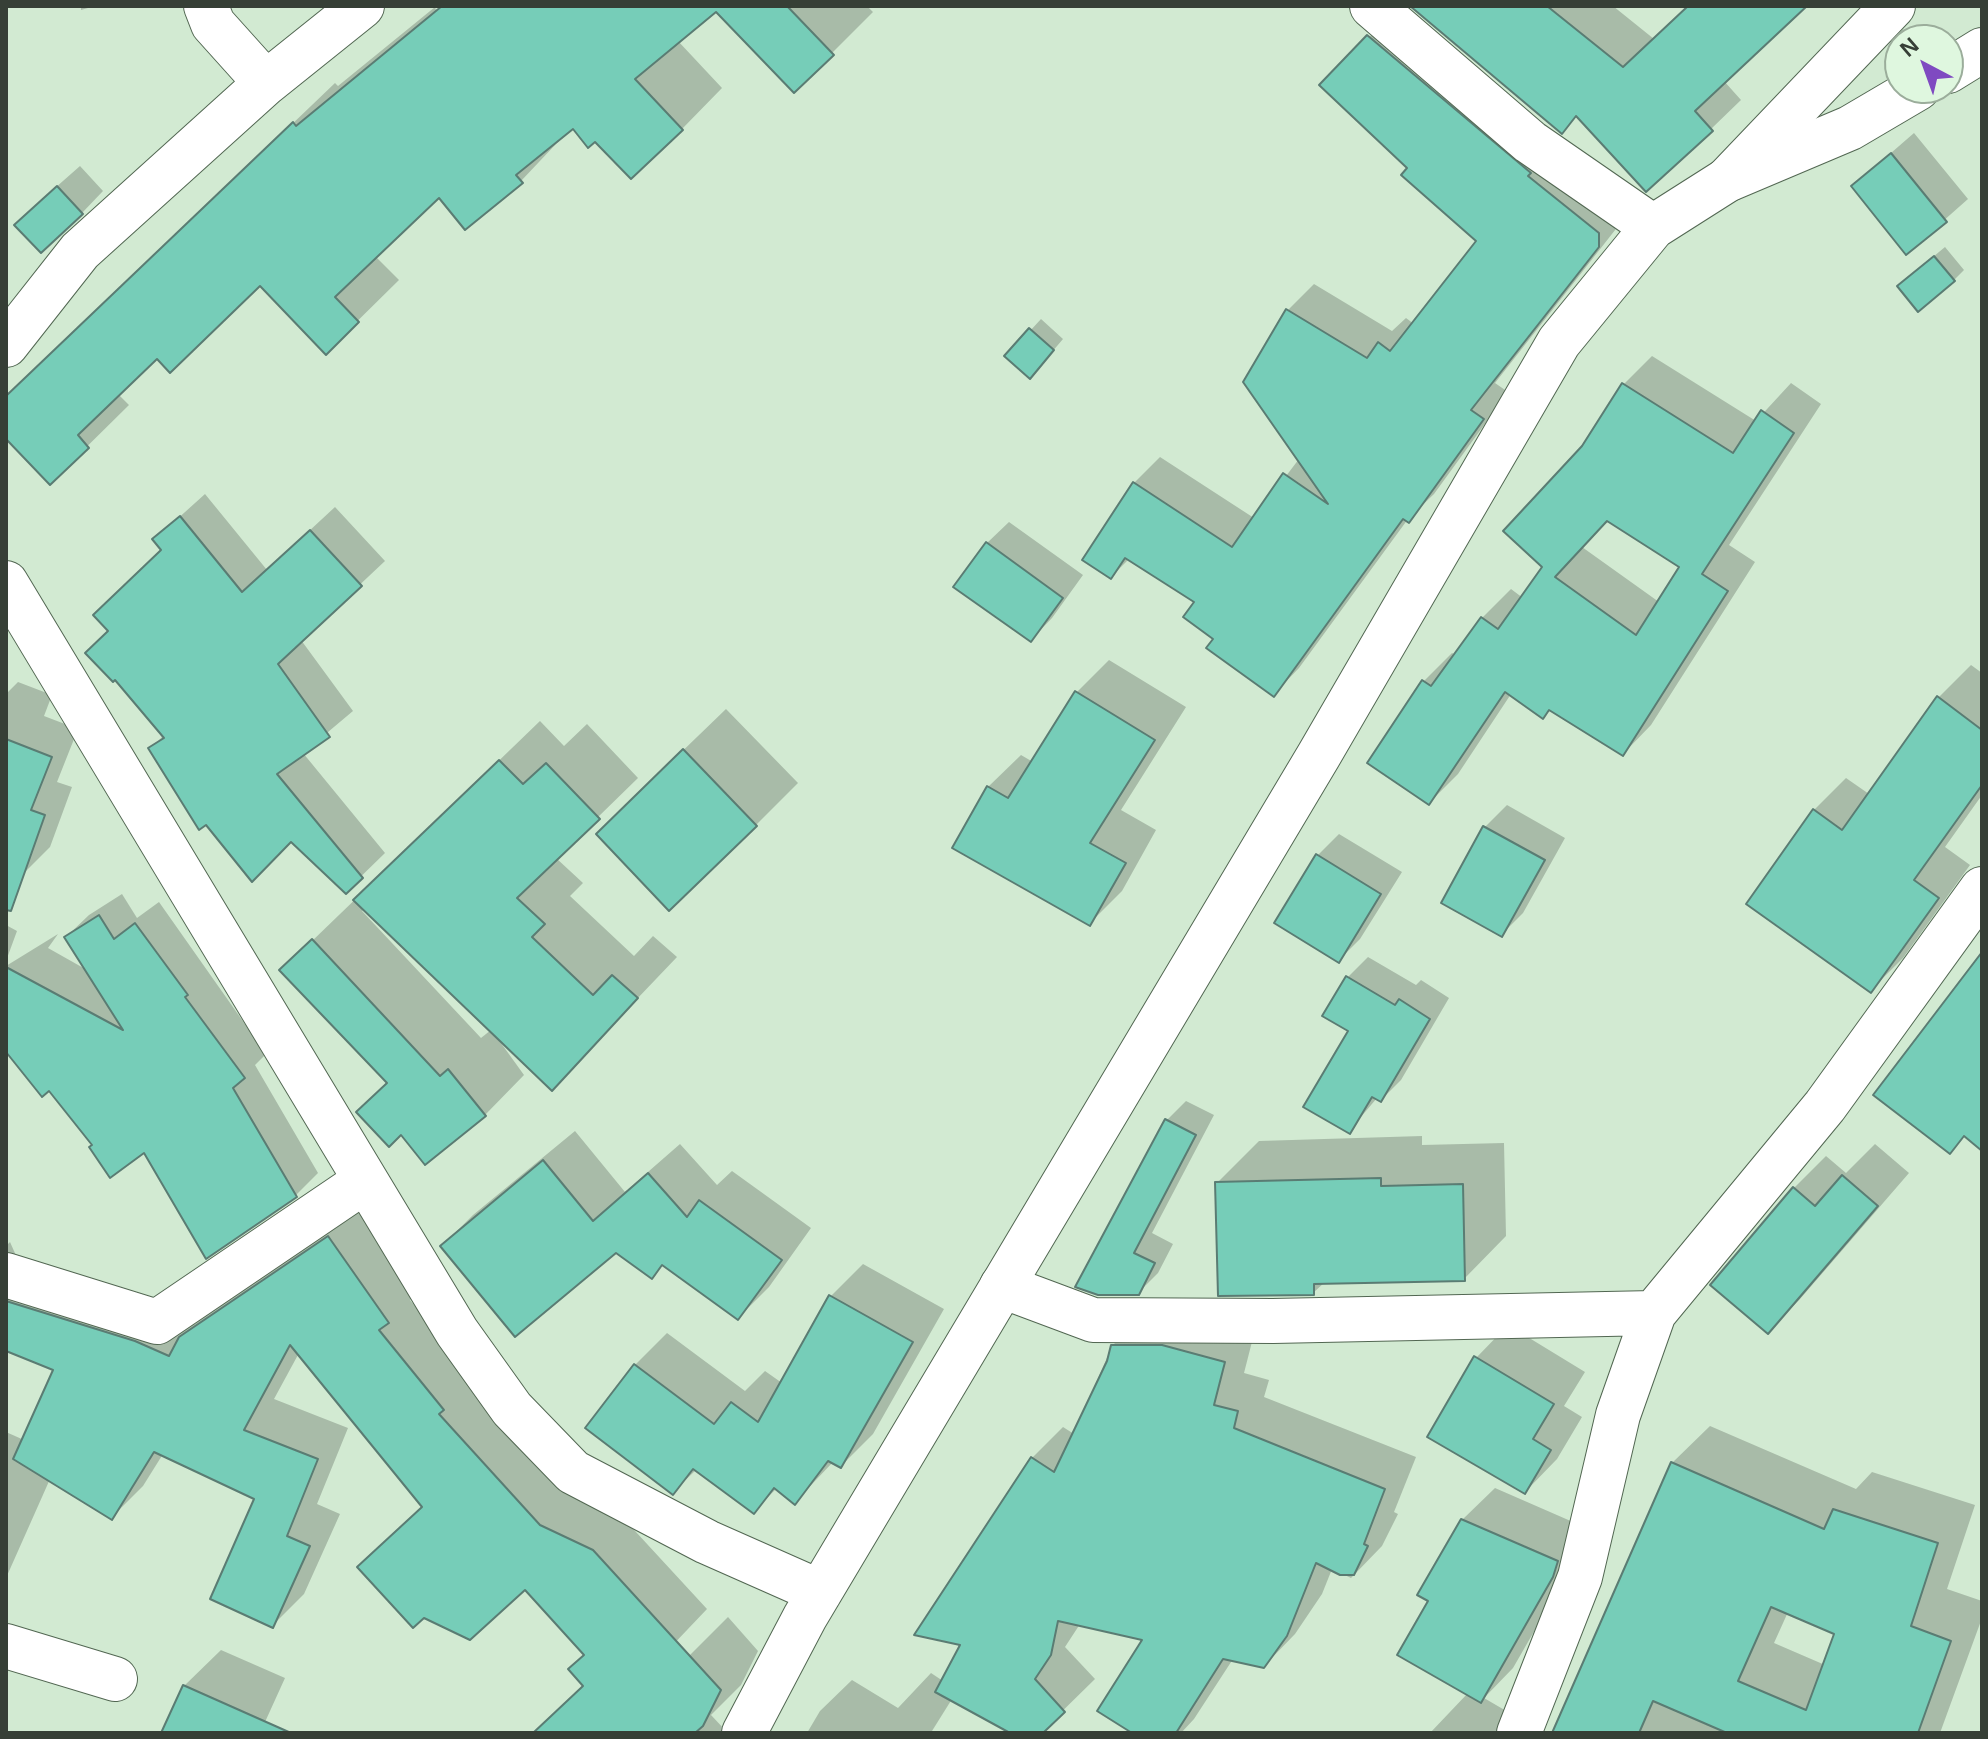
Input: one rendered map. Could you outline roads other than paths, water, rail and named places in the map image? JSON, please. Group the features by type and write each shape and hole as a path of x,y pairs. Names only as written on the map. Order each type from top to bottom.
{"main road":[{"path":"206,6 213,24 266,83"},
{"path":"6,345 80,251 266,83 362,6"},
{"path":"1372,6 1530,142 1653,227"},
{"path":"1727,180 1878,10"},
{"path":"1964,61 1982,50"},
{"path":"744,1733 820,1592 1311,769 1559,342 1653,227 1727,180 1850,128 1891,104"},
{"path":"6,583 457,1332 502,1396 573,1472 707,1542 820,1592"},
{"path":"1519,1733 1580,1577 1618,1415 1654,1313 1825,1106 1982,889"},
{"path":"6,1275 157,1322 365,1181"},
{"path":"1002,1286 1093,1320 1335,1320 1654,1313"},
{"path":"6,1646 115,1679"}]}
